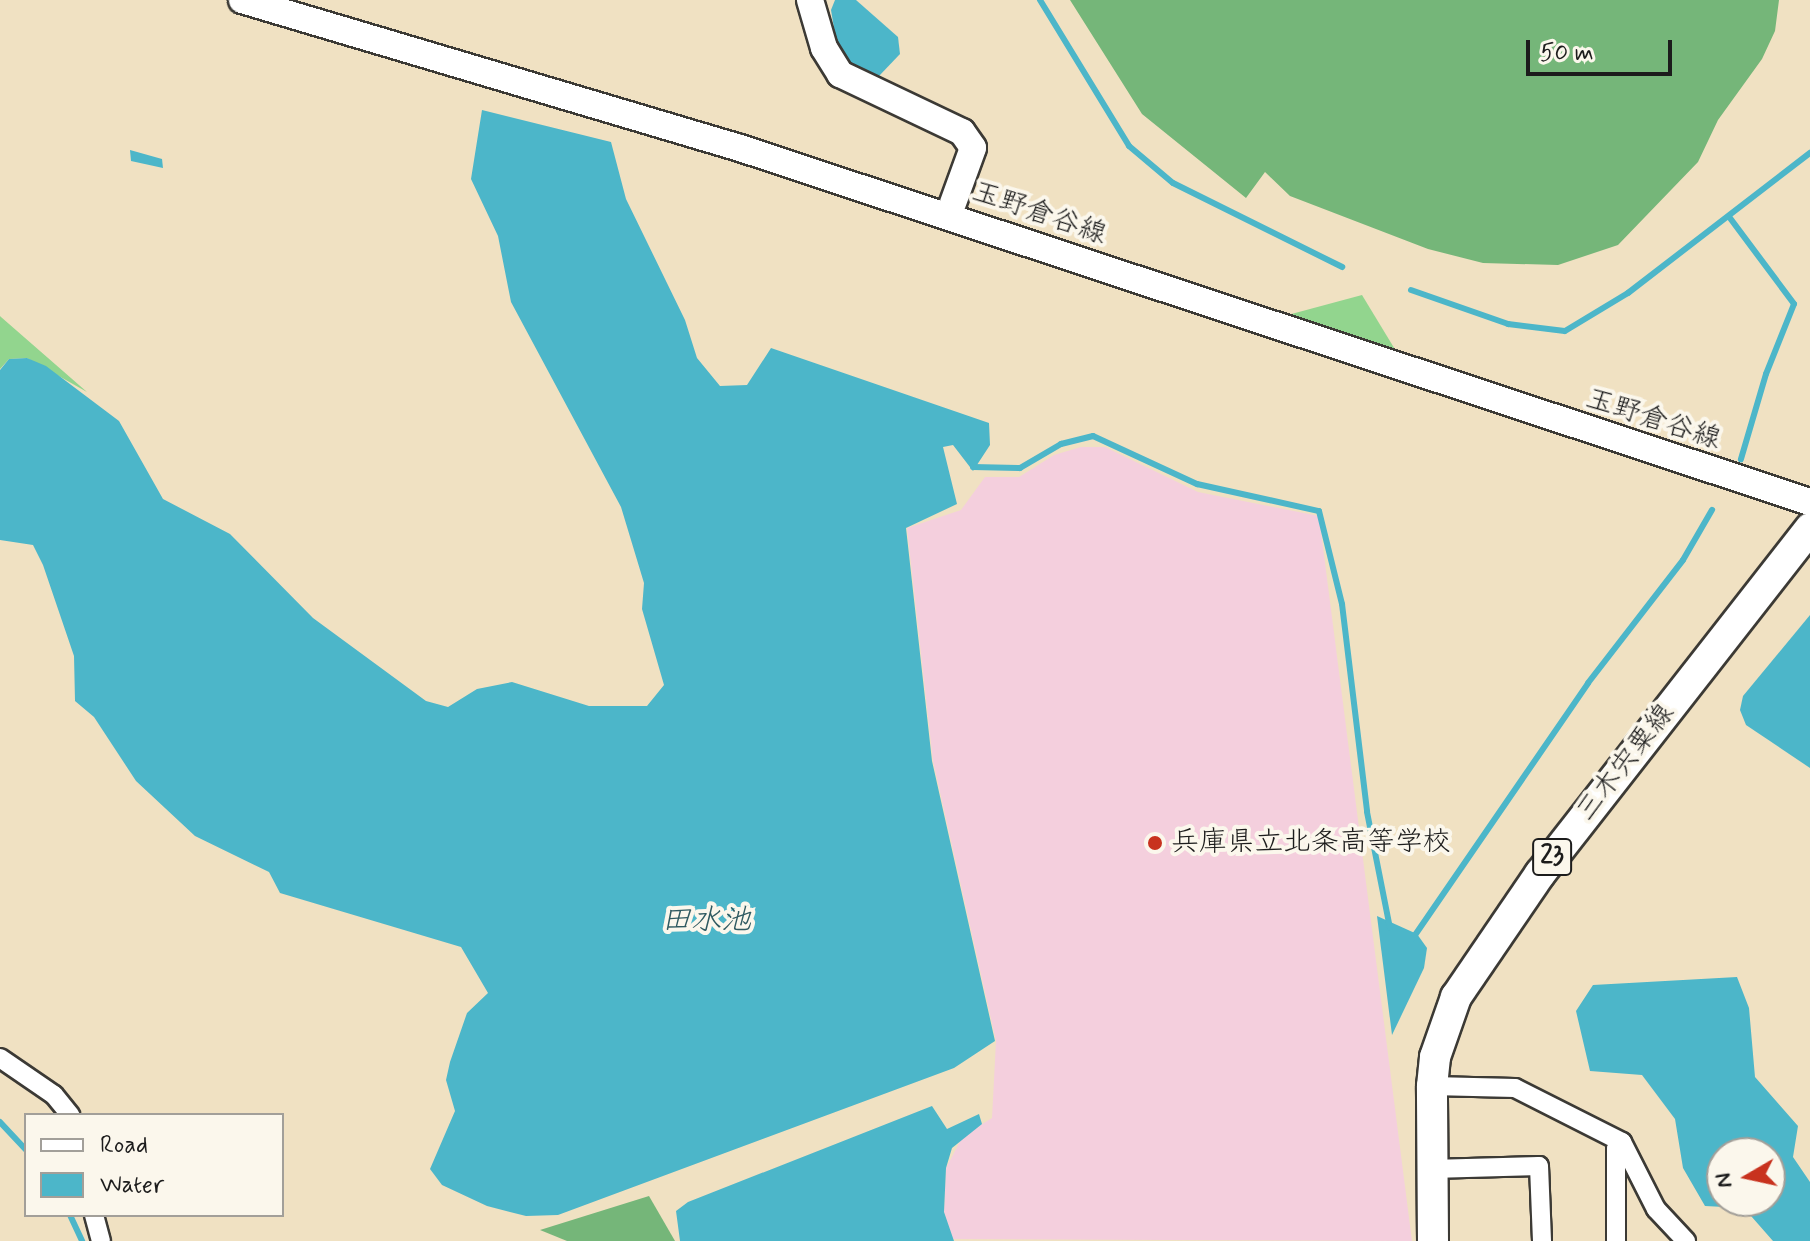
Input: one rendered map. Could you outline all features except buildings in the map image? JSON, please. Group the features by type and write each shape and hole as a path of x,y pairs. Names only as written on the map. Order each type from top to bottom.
{"main road":[{"name":"玉野倉谷線","path":"242,0 740,148 1810,502"},
{"path":"810,0 824,48 840,74 962,132 973,148 953,203"},
{"name":"三木宍粟線","path":"1433,1241 1432,1086 1444,1027 1474,966 1549,862 1810,528"}],"street":[{"path":"0,1058 54,1095 68,1113"},
{"path":"1432,1086 1515,1088 1622,1142 1656,1209 1686,1241"},
{"path":"1616,1241 1616,1149 1622,1142"},
{"path":"1431,1169 1539,1166 1542,1241"},
{"path":"95,1217 101,1241"}],"shaded area":[{"name":"兵庫県立北条高等学校","path":"1081,447 1105,447 1198,492 1319,516 1412,1241 953,1239 944,1212 946,1168 963,1136 992,1118 996,1041 933,761 907,528 961,510 985,477 1019,477 1054,455"}],"green space":[{"path":"1070,0 1779,0 1775,31 1762,59 1718,120 1698,162 1618,245 1558,265 1483,263 1428,249 1290,196 1265,172 1246,198 1142,114"},
{"path":"1362,295 1399,356 1284,316"},
{"path":"0,316 87,392 27,358 9,359 0,369"},
{"path":"649,1196 675,1241 567,1241 540,1230"}],"water":[{"path":"835,0 856,0 898,37 900,54 879,76 867,77 846,64 838,52 831,10"},
{"name":"田水池","path":"482,110 611,142 626,199 685,320 697,358 720,386 747,385 771,348 989,423 990,445 973,471 953,445 943,447 957,504 906,528 932,761 995,1041 954,1068 558,1215 526,1216 487,1206 442,1185 430,1169 455,1111 446,1080 450,1062 467,1013 488,993 461,947 280,893 269,872 195,836 136,781 94,717 75,701 74,656 43,565 33,545 0,540 0,370 9,359 27,358 46,366 119,421 163,499 230,534 313,618 426,701 448,707 477,689 512,682 589,706 647,706 664,685 642,609 644,583 621,507 511,302 498,236 471,179"},
{"path":"130,150 162,159 163,168 131,161"},
{"path":"1810,615 1810,768 1746,725 1740,710 1743,696"},
{"path":"1377,916 1417,934 1427,948 1424,968 1392,1035"},
{"path":"1737,977 1749,1008 1755,1077 1798,1126 1793,1157 1810,1182 1810,1241 1773,1241 1752,1217 1786,1217 1786,1137 1706,1137 1705,1206 1683,1168 1675,1119 1642,1075 1590,1071 1576,1011 1593,985"},
{"path":"932,1106 947,1129 979,1114 982,1124 952,1148 946,1168 944,1212 954,1241 680,1241 676,1211 688,1202"}],"waterway":[{"path":"1040,0 1129,146 1173,183 1342,267"},
{"path":"1411,290 1508,324 1565,331 1628,293 1810,153"},
{"path":"1730,218 1794,304 1766,374 1741,459"},
{"path":"973,467 1020,468 1061,444 1093,436 1197,484 1319,511 1342,604 1367,812 1390,928"},
{"path":"1413,938 1588,683 1683,560 1712,510"},
{"path":"0,1122 24,1148"},
{"path":"71,1217 82,1241"}],"place":[{"name":"兵庫県立北条高等学校","path":"1155,843"}]}
